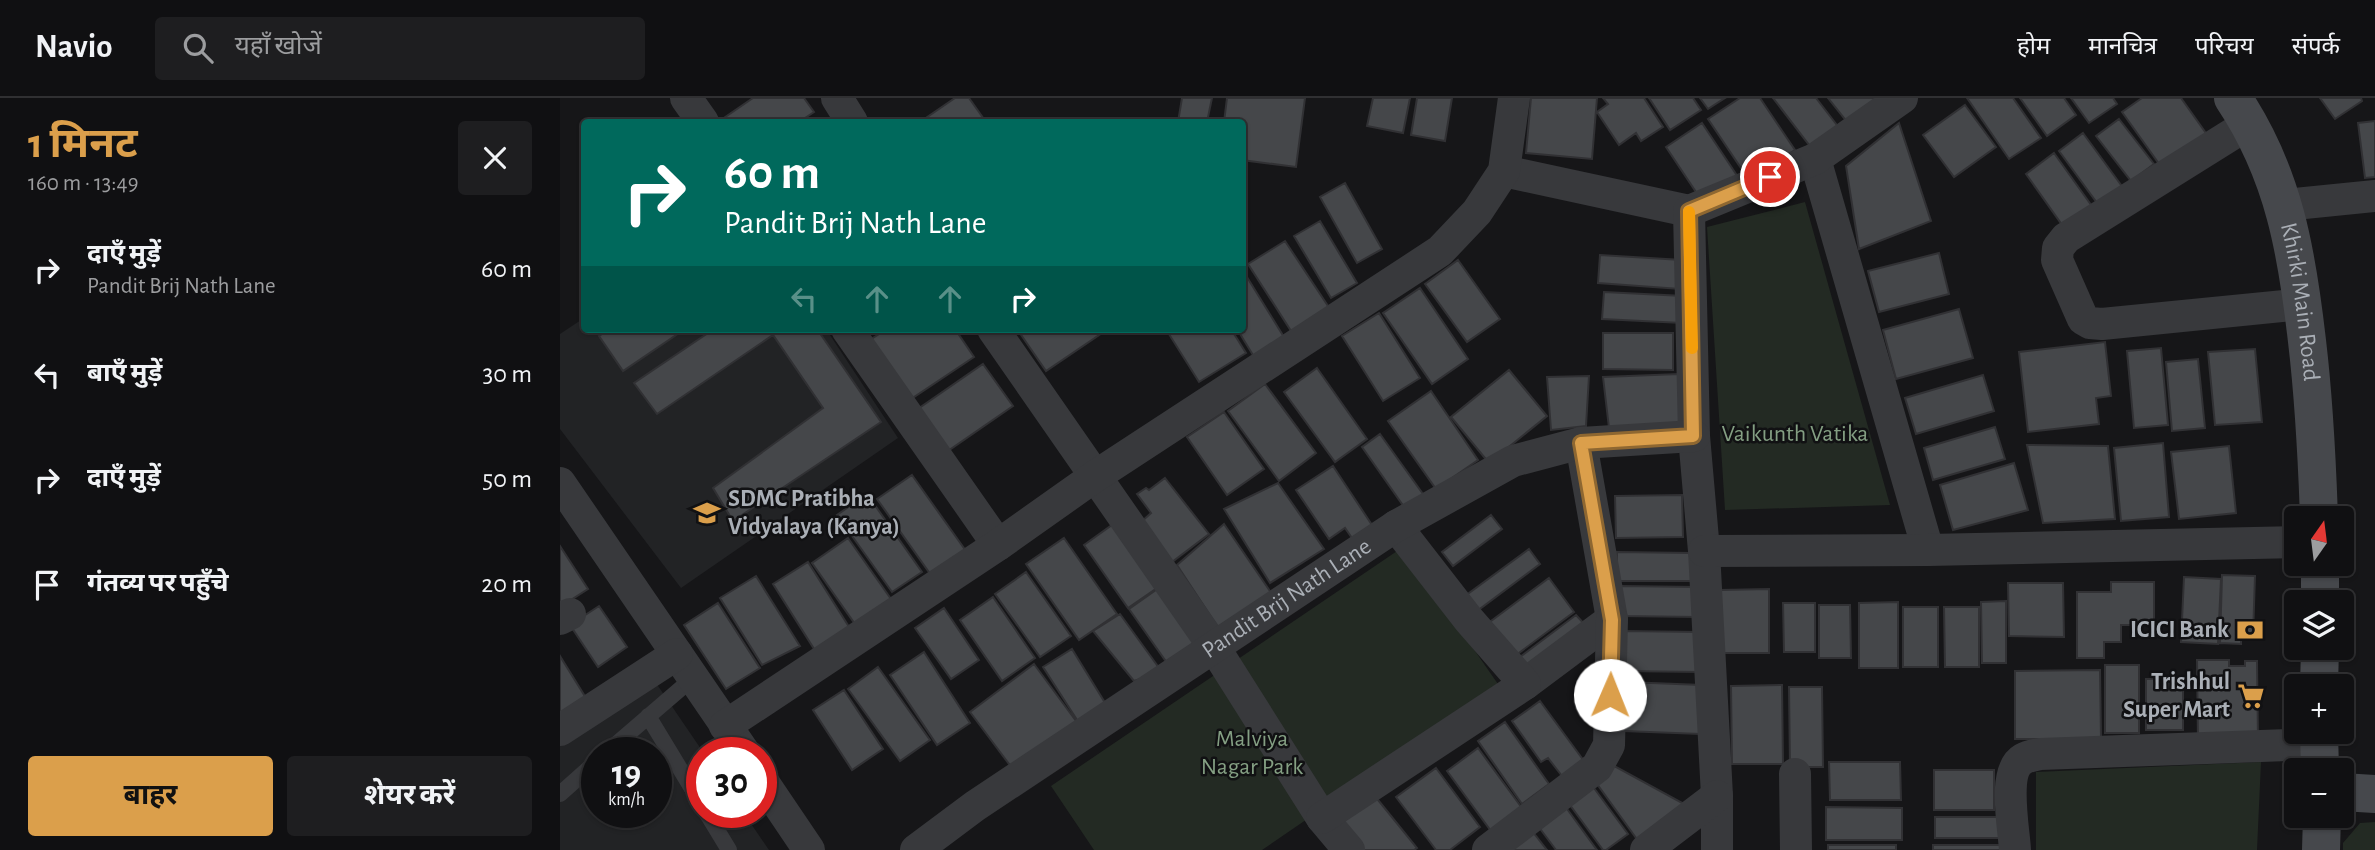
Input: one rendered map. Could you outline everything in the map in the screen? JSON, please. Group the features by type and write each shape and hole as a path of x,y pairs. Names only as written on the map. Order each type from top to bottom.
{"street":[{"path":"686,98 701,119"},
{"path":"837,98 850,119"},
{"path":"725,726 998,545 1094,477 1440,251 1477,212 1504,172 1514,98"},
{"path":"1504,172 1689,211 1815,159 1902,98"},
{"path":"2241,111 2066,238 2058,248 2057,260 2083,319 2090,323 2128,322 2303,304"},
{"name":"Khirki Main Road","path":"2241,111 2284,205 2300,273 2315,415 2319,506"},
{"path":"1815,159 1928,550"},
{"path":"2284,205 2375,196"},
{"path":"1689,211 1693,436 1704,551 1717,796 1717,850"},
{"path":"850,333 998,545"},
{"path":"996,333 1213,647 1322,818 1349,850"},
{"name":"Pandit Brij Nath Lane","path":"934,845 975,806 1213,647 1396,526 1513,461 1581,443 1693,436"},
{"path":"1488,850 1597,767 1609,745 1612,620 1581,443"},
{"path":"560,483 733,737"},
{"path":"1396,526 1469,620 1525,684"},
{"path":"1704,551 1928,550 2284,542"},
{"path":"1322,818 1525,684 1612,620"},
{"path":"560,730 685,666"},
{"path":"2015,850 2010,782 2022,759 2040,754 2319,749"},
{"path":"1796,774 1796,850"},
{"path":"2354,793 2375,794"},
{"path":"1646,850 1717,796"},
{"path":"777,803 809,850"},
{"path":"2321,850 2322,828"}],"lane":[{"path":"624,737 648,716 685,666"},
{"path":"648,716 686,779"},
{"path":"560,794 581,775"},
{"path":"716,828 729,850"}],"shaded area":[{"name":"SDMC Pratibha Vidyalaya (Kanya)","path":"581,320 581,333 829,333 898,438 681,588 560,429 560,334"},
{"path":"654,680 693,737 686,737 686,828 754,828 769,850 560,850 560,740"}],"green space":[{"name":"Vaikunth Vatika","path":"1805,202 1890,505 1725,510 1707,227"},
{"name":"Malviya Nagar Park","path":"1403,547 1500,687 1262,850 1094,850 1051,786"},
{"path":"2261,762 2257,850 2036,850 2036,772"},
{"path":"2375,822 2375,850 2343,850 2343,843 2360,823"}],"building":[{"path":"753,98 804,98 814,112 804,119 722,119"},
{"path":"955,98 969,98 984,119 924,119"},
{"path":"1182,98 1212,98 1208,119 1178,119"},
{"path":"1227,98 1305,98 1296,167 1246,161 1246,119 1224,119"},
{"path":"1373,98 1410,98 1403,133 1367,126"},
{"path":"1417,98 1452,98 1445,141 1411,135"},
{"path":"1531,98 1597,98 1592,159 1526,153"},
{"path":"1603,98 1644,98 1663,127 1641,141 1636,133 1619,145 1597,112 1608,104"},
{"path":"1649,98 1693,98 1701,110 1670,130"},
{"path":"1700,98 1725,98 1708,109"},
{"path":"1740,98 1760,98 1795,150 1749,180 1708,119"},
{"path":"1773,98 1816,98 1840,129 1813,150"},
{"path":"1828,98 1881,98 1848,123"},
{"path":"1967,98 2013,98 2041,138 2009,159"},
{"path":"2020,98 2064,98 2076,115 2047,136"},
{"path":"2071,98 2113,98 2117,104 2089,123"},
{"path":"2142,98 2181,98 2208,136 2162,168 2122,112"},
{"path":"2320,98 2361,98 2362,101 2335,119"},
{"path":"1965,105 1996,147 1954,177 1923,135"},
{"path":"2119,119 2154,164 2131,181 2096,136"},
{"path":"2375,121 2375,177 2365,178 2358,123"},
{"path":"1702,123 1738,177 1702,201 1666,147"},
{"path":"1899,123 1931,221 1859,249 1846,166"},
{"path":"2083,133 2124,189 2100,207 2059,151"},
{"path":"2054,153 2094,209 2065,229 2026,174"},
{"path":"1345,183 1382,249 1357,263 1320,197"},
{"path":"1320,221 1357,283 1331,298 1294,236"},
{"path":"1285,241 1330,309 1293,334 1248,264"},
{"path":"1939,253 1949,294 1879,312 1868,271"},
{"path":"1600,255 1682,260 1680,289 1598,283"},
{"path":"1458,260 1500,319 1467,342 1425,284"},
{"path":"1246,275 1287,342 1256,360 1239,333 1246,333"},
{"path":"1420,288 1468,359 1432,384 1383,313"},
{"path":"1604,292 1684,296 1682,323 1602,319"},
{"path":"1959,309 1973,358 1896,379 1883,330"},
{"path":"1379,313 1420,378 1383,401 1342,336"},
{"path":"604,333 679,333 623,371 599,336"},
{"path":"708,333 820,333 881,422 733,521 713,488 823,408 773,335 657,414 634,383"},
{"path":"881,333 958,333 974,357 902,405 862,345"},
{"path":"1020,333 1102,333 1046,371"},
{"path":"1168,333 1234,333 1246,353 1199,382"},
{"path":"1603,333 1673,333 1673,370 1603,369"},
{"path":"2105,342 2111,396 2096,398 2099,424 2028,432 2019,352"},
{"path":"2161,348 2168,425 2134,428 2127,351"},
{"path":"2255,349 2262,422 2215,425 2208,352"},
{"path":"2198,359 2205,428 2172,431 2166,362"},
{"path":"983,364 1013,406 942,455 912,413"},
{"path":"1317,368 1367,439 1335,462 1284,392"},
{"path":"1509,370 1547,416 1489,463 1451,417"},
{"path":"1679,374 1684,423 1609,428 1603,377"},
{"path":"1983,375 1994,411 1916,434 1905,398"},
{"path":"1589,376 1586,426 1551,430 1547,377"},
{"path":"1265,384 1316,453 1279,481 1228,411"},
{"path":"1431,391 1478,460 1436,489 1388,421"},
{"path":"1224,412 1264,469 1227,495 1187,437"},
{"path":"1995,427 2005,459 1933,480 1924,448"},
{"path":"1380,434 1428,501 1409,514 1362,447"},
{"path":"2163,443 2169,517 2121,521 2114,448"},
{"path":"2027,445 2108,446 2115,519 2043,523"},
{"path":"2229,446 2236,513 2179,519 2171,452"},
{"path":"2014,463 2028,510 1953,530 1940,485"},
{"path":"1333,466 1374,528 1354,541 1345,528 1329,539 1296,490"},
{"path":"912,475 966,551 931,575 877,499"},
{"path":"1165,478 1209,534 1172,562 1141,522 1151,513 1137,494 1146,488 1149,490"},
{"path":"1278,483 1324,549 1270,583 1224,509"},
{"path":"867,494 922,572 892,592 837,515"},
{"path":"1682,495 1683,537 1616,538 1615,496"},
{"path":"1491,515 1502,529 1453,566 1442,552"},
{"path":"1224,524 1274,597 1221,632 1177,565"},
{"path":"1112,525 1157,588 1128,608 1084,545"},
{"path":"848,538 891,599 855,624 812,563"},
{"path":"1064,538 1117,614 1079,640 1026,564"},
{"path":"560,546 588,589 560,607"},
{"path":"1529,549 1540,564 1477,611 1465,596"},
{"path":"1617,552 1692,553 1692,581 1617,581"},
{"path":"808,562 851,630 816,652 773,584"},
{"path":"1026,572 1071,636 1040,657 995,594"},
{"path":"2222,575 2255,576 2253,636 2241,635 2241,644 2220,643"},
{"path":"756,576 800,646 762,665 720,598"},
{"path":"2184,577 2221,579 2218,644 2181,642"},
{"path":"1549,578 1574,612 1508,661 1483,627"},
{"path":"2111,582 2154,582 2154,625 2121,625 2121,642 2104,642 2104,658 2077,658 2077,592 2111,592"},
{"path":"2008,583 2063,583 2064,637 2009,636"},
{"path":"1163,585 1206,647 1172,670 1129,609"},
{"path":"1619,586 1698,587 1698,617 1619,616"},
{"path":"1769,589 1769,653 1721,653 1720,590"},
{"path":"993,597 1035,658 1002,681 960,620"},
{"path":"2006,601 2006,663 1982,663 1981,602"},
{"path":"1898,602 1898,668 1859,668 1859,603"},
{"path":"718,603 760,668 726,689 684,625"},
{"path":"1783,603 1815,603 1815,652 1784,652"},
{"path":"1819,605 1850,605 1851,658 1819,658"},
{"path":"599,606 627,647 598,667 570,625"},
{"path":"1903,607 1938,607 1938,667 1903,667"},
{"path":"1944,607 1979,607 1979,667 1945,667"},
{"path":"944,608 979,660 951,679 915,628"},
{"path":"1120,614 1162,672 1134,681 1093,631"},
{"path":"1576,615 1588,628 1524,674 1512,663"},
{"path":"1622,631 1701,632 1701,672 1622,671"},
{"path":"1072,649 1107,706 1079,723 1043,667"},
{"path":"924,652 970,723 937,745 890,675"},
{"path":"560,656 586,698 560,714"},
{"path":"2197,660 2229,660 2229,666 2245,666 2245,661 2257,661 2258,741 2198,742"},
{"path":"1034,664 1079,725 1015,772 970,712"},
{"path":"2105,665 2139,665 2139,733 2105,733"},
{"path":"878,667 930,740 900,761 848,689"},
{"path":"2100,670 2101,739 2015,739 2015,671"},
{"path":"2146,679 2183,679 2183,730 2146,730"},
{"path":"1626,682 1702,685 1700,734 1624,731"},
{"path":"1782,685 1783,764 1732,764 1731,686"},
{"path":"1789,687 1822,687 1823,767 1790,767"},
{"path":"844,690 883,749 852,770 813,710"},
{"path":"1540,701 1584,761 1562,776 1548,758 1541,762 1512,721"},
{"path":"1505,722 1549,784 1522,804 1478,741"},
{"path":"1478,748 1522,808 1491,831 1447,771"},
{"path":"1607,762 1686,805 1644,849 1592,777"},
{"path":"1829,762 1900,762 1901,800 1830,800"},
{"path":"1436,768 1480,827 1450,850 1436,850 1396,797"},
{"path":"1934,770 1994,770 1994,810 1934,810"},
{"path":"1591,784 1628,834 1606,850 1603,850 1567,801"},
{"path":"1370,790 1417,848 1362,850 1336,817"},
{"path":"1562,802 1597,850 1556,850 1535,822"},
{"path":"1826,807 1902,808 1902,840 1826,840"},
{"path":"1935,817 2005,817 2005,838 1935,838"},
{"path":"1529,827 1547,850 1508,850"},
{"path":"1828,845 1896,845 1896,850 1828,850"},
{"path":"1933,845 2006,845 2006,850 1933,850"}],"slow traffic":[{"path":"1689,212 1692,348"}],"place":[{"name":"SDMC Pratibha Vidyalaya (Kanya)","path":"707,513"},
{"name":"ICICI Bank","path":"2250,630"},
{"name":"Trishhul Super Mart","path":"2251,696"}],"route":[{"path":"1610,695 1612,620 1581,443 1693,436 1689,211 1770,177"}]}
